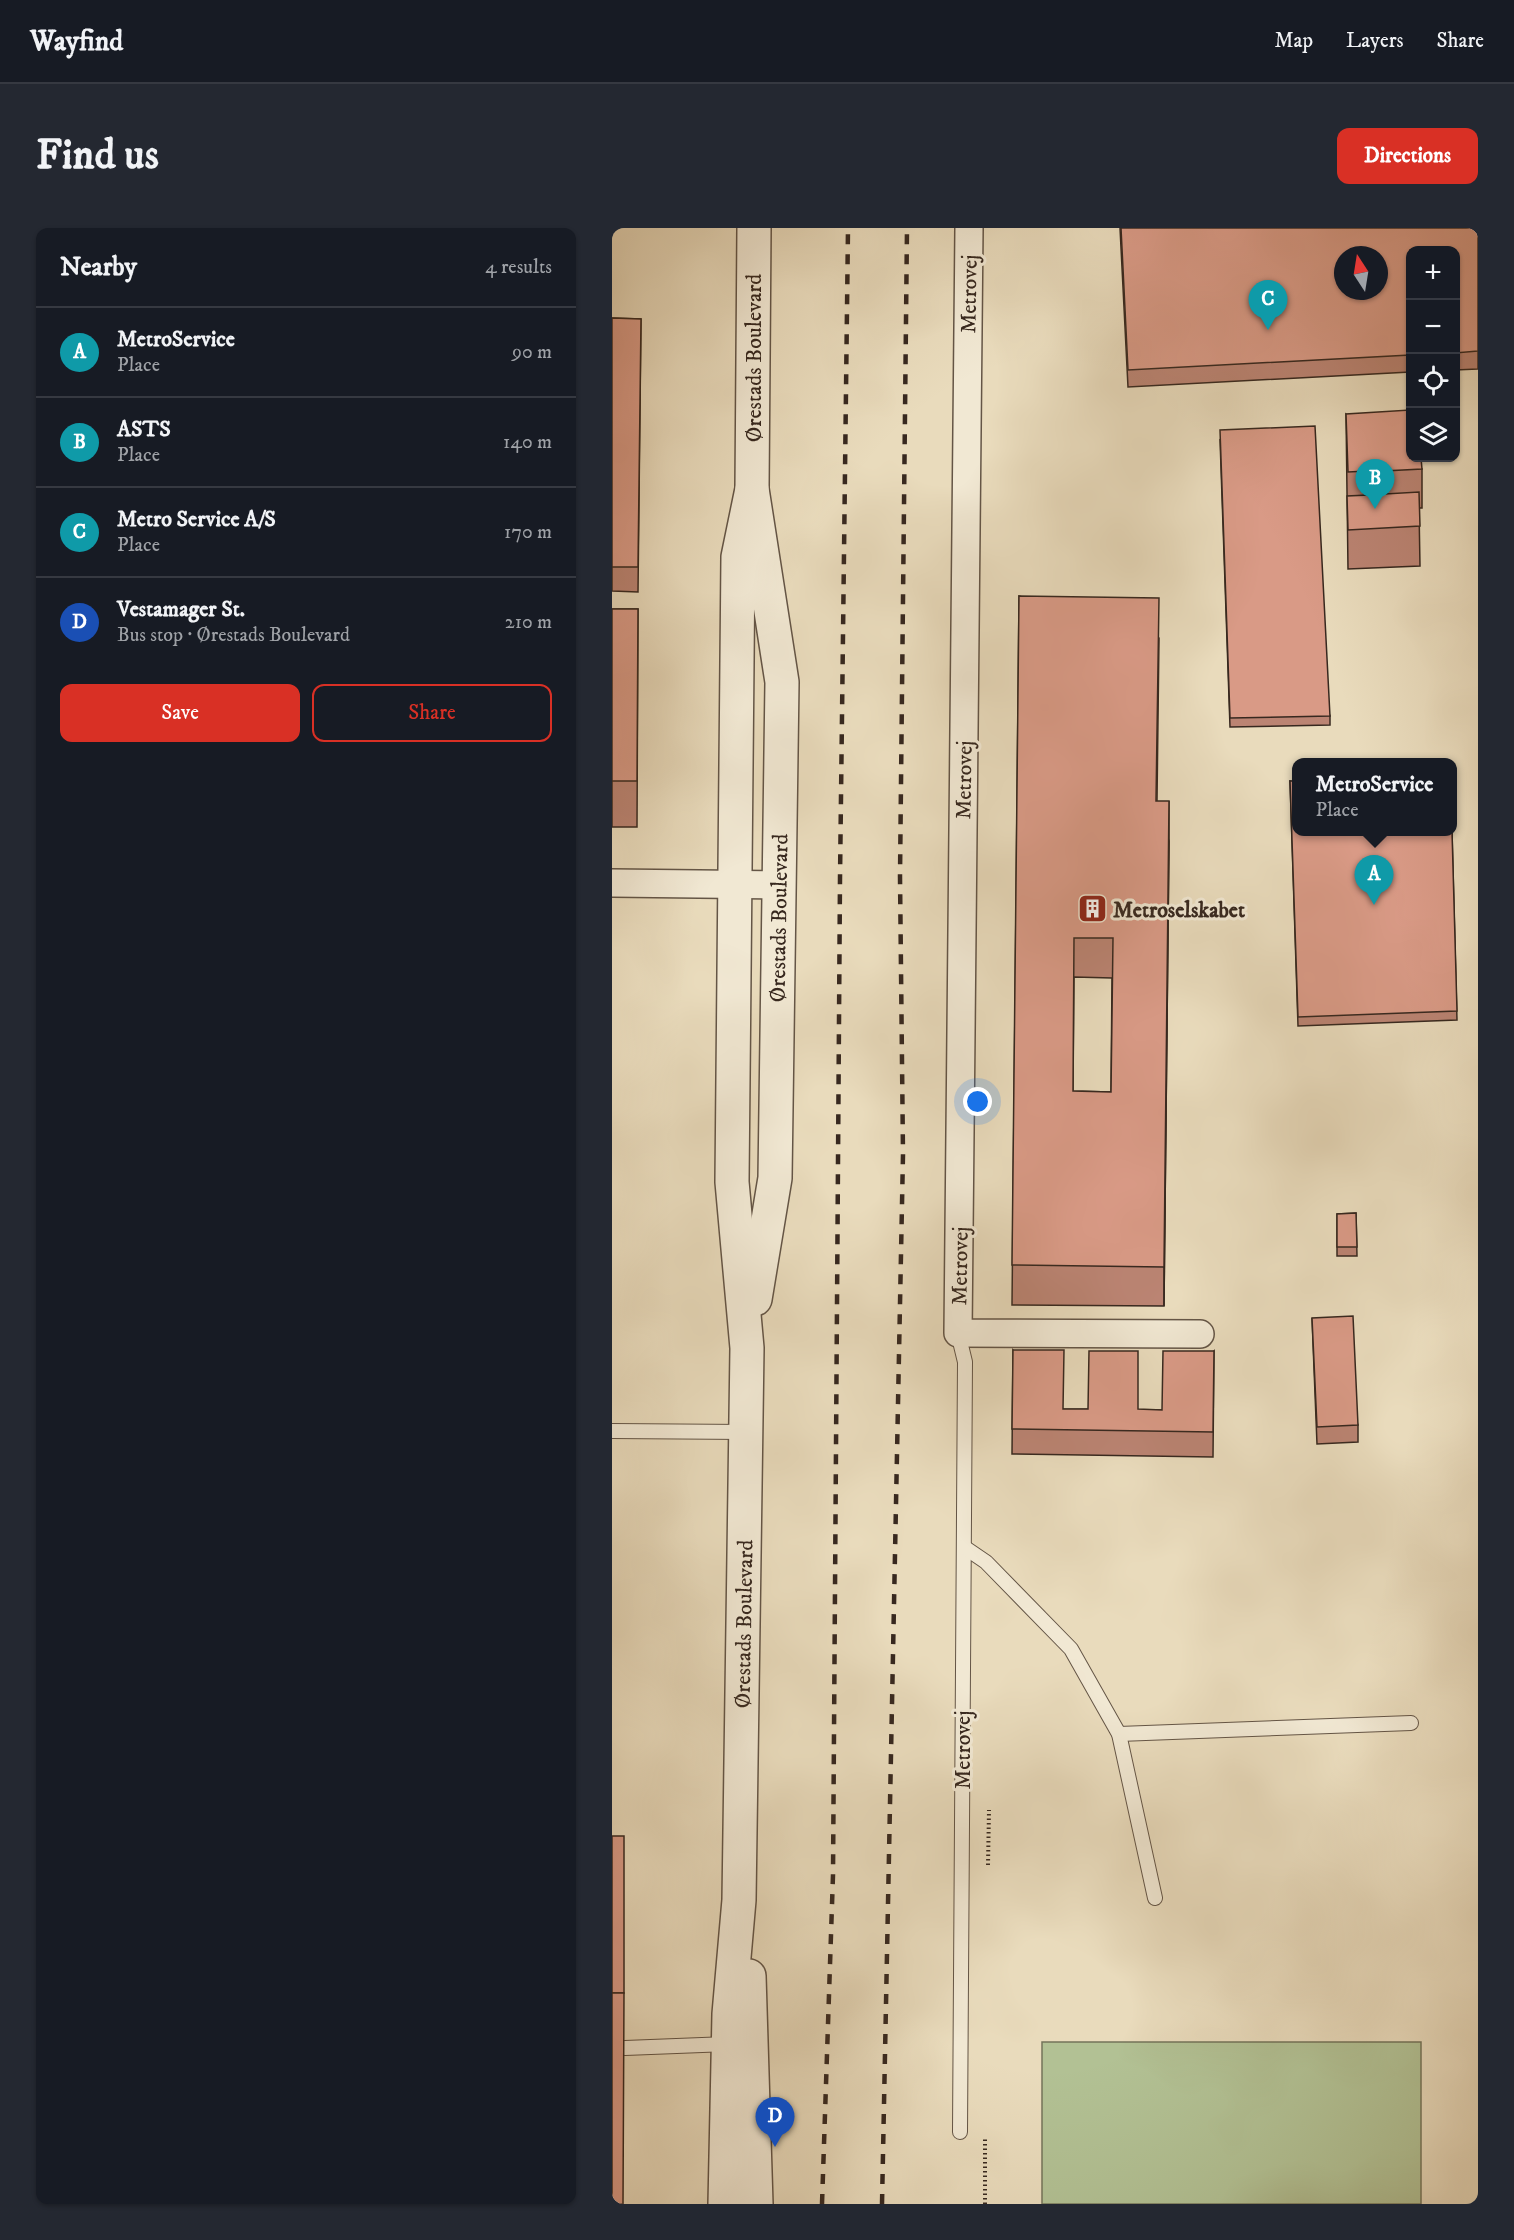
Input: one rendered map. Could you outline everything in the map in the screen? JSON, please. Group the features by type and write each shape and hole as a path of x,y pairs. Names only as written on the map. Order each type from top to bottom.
{"street":[{"name":"Ørestads Boulevard","path":"747,1348 775,1178 777,885 782,682 752,489 754,228"},
{"name":"Metrovej","path":"969,228 958,1333 1200,1334"},
{"name":"Ørestads Boulevard","path":"726,2204 728,2044 739,1900 747,1348 732,1182 738,557 752,489"},
{"path":"612,883 777,885"},
{"name":"Ørestads Boulevard","path":"739,1900 750,1986 756,2204"}],"lane":[{"name":"Metrovej","path":"958,1333 965,1362 960,2132"},
{"path":"612,1431 746,1432"},
{"path":"964,1547 986,1562 1071,1649 1119,1734 1155,1899"},
{"path":"1119,1734 1411,1723"},
{"path":"625,2048 728,2044"}],"green space":[{"path":"1042,2042 1421,2042 1421,2204 1042,2204"}],"building":[{"path":"1121,228 1478,228 1478,351 1460,353 1460,246 1406,246 1406,355 1128,370"},
{"path":"612,318 641,319 638,567 612,567"},
{"path":"1406,410 1406,462 1421,462 1422,469 1384,471 1385,494 1419,492 1420,526 1348,530 1347,496 1368,495 1367,471 1348,472 1346,414"},
{"path":"1315,426 1330,716 1230,718 1220,430"},
{"name":"Metroselskabet","path":"1019,596 1159,598 1156,801 1169,801 1164,1267 1012,1265","holes":["1074,938 1113,938 1111,1092 1073,1091"]},
{"path":"612,609 638,609 637,781 612,781"},
{"path":"1290,781 1292,781 1292,836 1452,836 1457,1011 1298,1017"},
{"path":"1356,1213 1357,1247 1337,1247 1337,1214"},
{"path":"1353,1316 1358,1425 1317,1427 1312,1318"},
{"path":"1013,1350 1064,1350 1063,1409 1088,1409 1089,1351 1138,1351 1138,1409 1162,1410 1163,1351 1214,1351 1213,1432 1012,1429"},
{"path":"612,1836 624,1836 624,1993 612,1993"},
{"path":"612,1993 624,1993 623,2204 612,2204"}],"railway":[{"path":"822,2204 833,1875 840,878 848,228"},
{"path":"882,2204 903,1154 900,876 907,228"}],"place":[{"name":"Metro Service A/S","path":"1268,330"},
{"name":"ASTS","path":"1375,509"},
{"name":"MetroService","path":"1374,905"},
{"name":"Metroselskabet","path":"1092,909"},
{"name":"Vestamager St.","path":"775,2147"}]}
